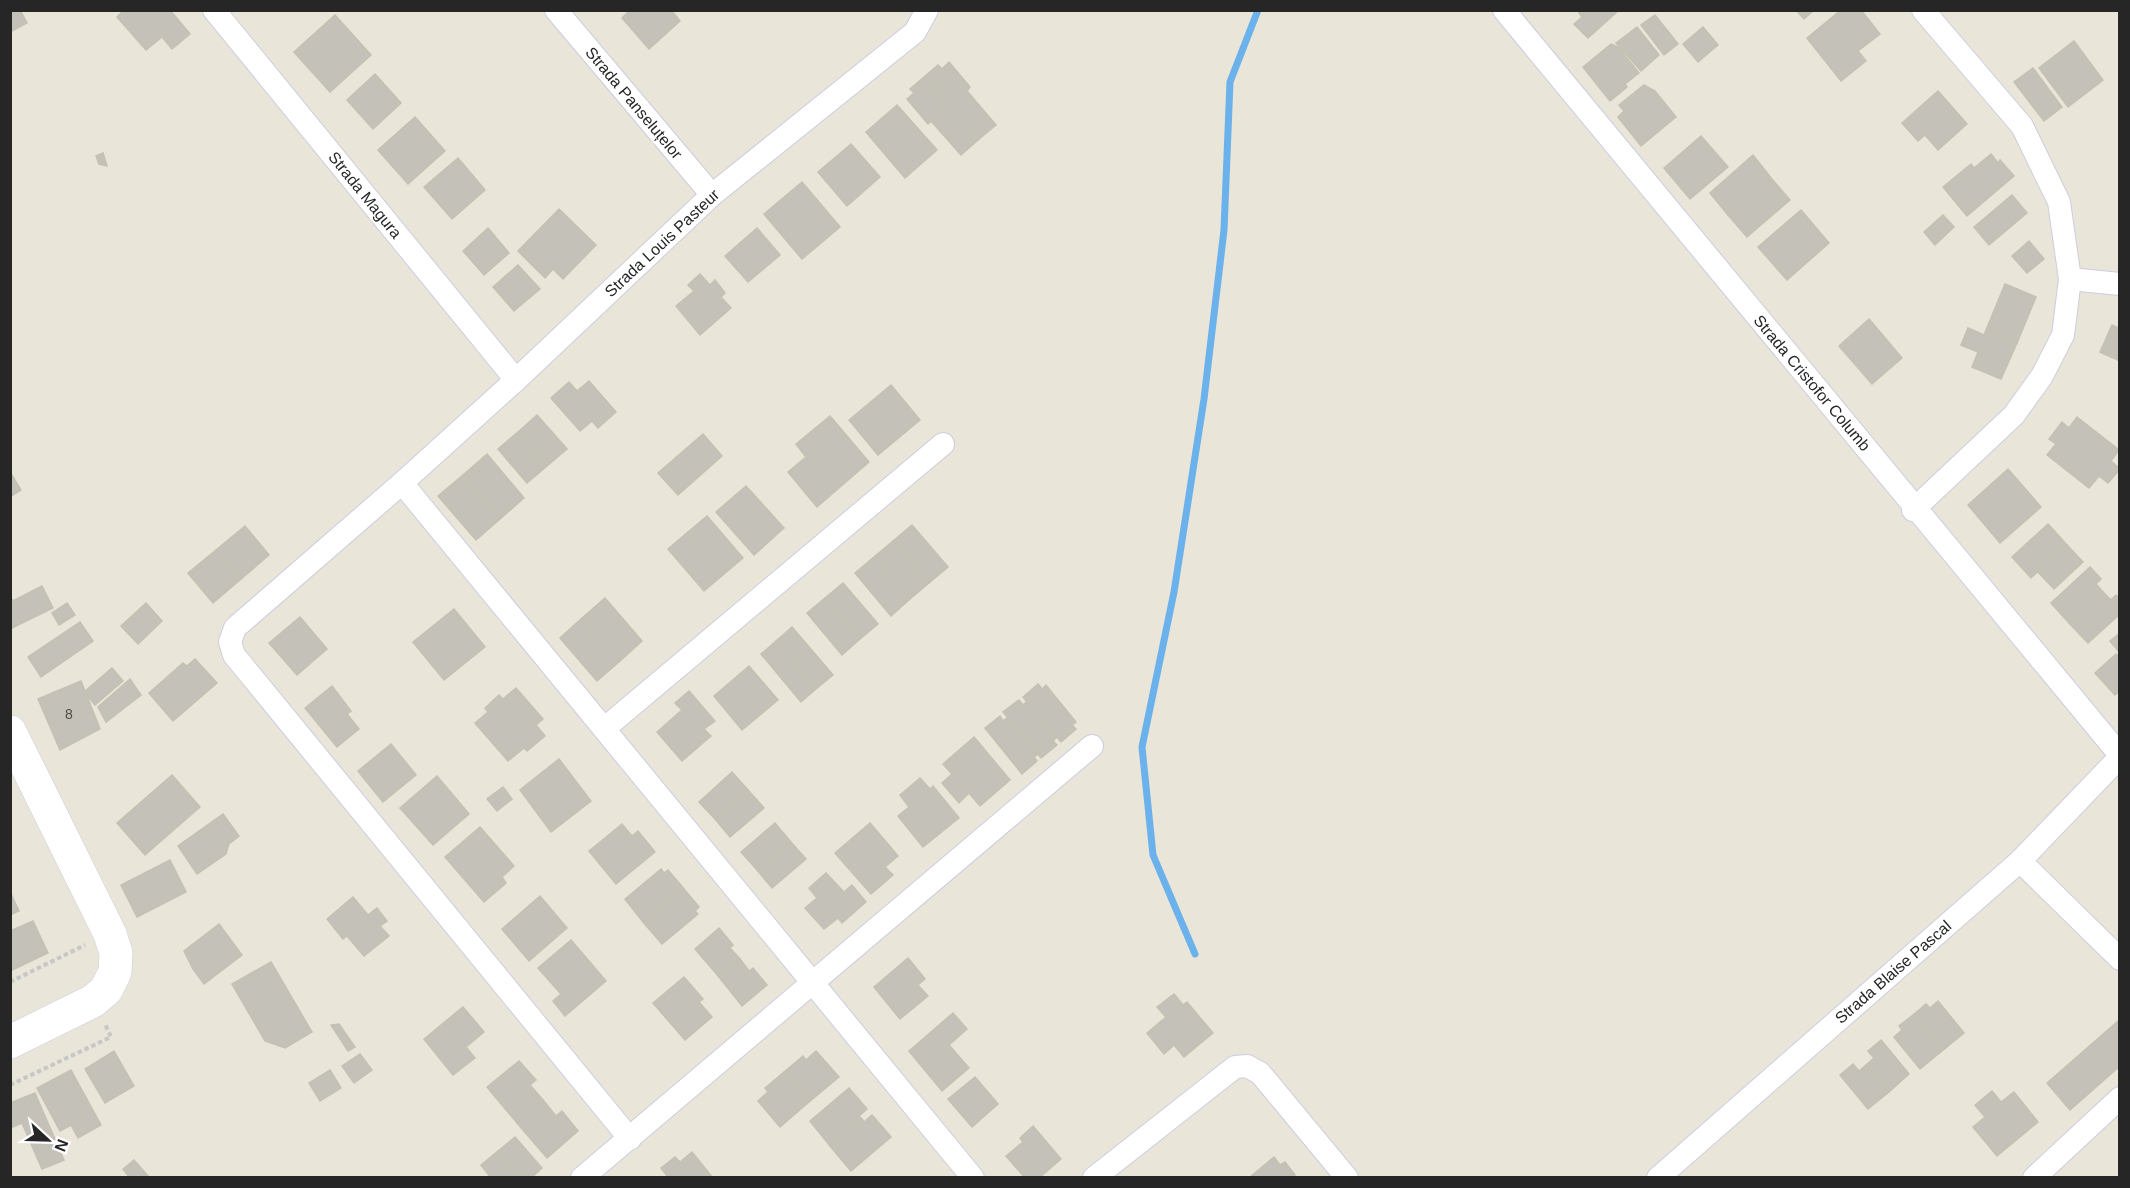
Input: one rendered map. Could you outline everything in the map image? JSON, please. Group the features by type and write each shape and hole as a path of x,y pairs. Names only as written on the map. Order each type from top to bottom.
{"street":[{"name":"Strada Magura","path":"214,10 516,380"},
{"name":"Strada Panseluțelor","path":"556,10 712,195"},
{"name":"Strada Louis Pasteur","path":"630,1139 234,656 230,642 235,628 516,380 712,195 915,32 927,10"},
{"name":"Strada Cristofor Columb","path":"1504,10 2120,756"},
{"path":"1914,509 2014,415 2042,376 2063,334 2070,279 2059,202 2022,126 1923,10"},
{"path":"2070,279 2120,284"},
{"path":"605,728 943,444"},
{"path":"402,483 973,1178"},
{"path":"10,732 110,934 117,953 115,972 106,990 93,1001 10,1042"},
{"path":"582,1178 1092,746"},
{"name":"Strada Blaise Pascal","path":"1658,1178 2020,861 2120,756"},
{"path":"2020,861 2120,959"},
{"path":"1094,1178 1235,1067 1248,1066 1260,1073 1347,1178"},
{"path":"2034,1178 2120,1098"}],"path":[{"path":"10,982 110,934"},
{"path":"10,1085 111,1037 93,1001"}],"building":[{"path":"10,10 20,10 27,23 10,32"},
{"path":"124,10 170,10 190,34 172,49 162,37 146,50 117,17"},
{"path":"630,10 671,10 680,21 649,49 622,18"},
{"path":"1577,10 1619,10 1588,38 1574,24 1582,17"},
{"path":"1796,10 1814,10 1804,19"},
{"path":"1841,10 1861,10 1880,34 1858,51 1866,61 1841,81 1807,38"},
{"path":"335,15 371,55 330,92 294,52"},
{"path":"1655,15 1678,44 1664,55 1641,25"},
{"path":"1637,27 1659,55 1641,71 1616,43"},
{"path":"1703,27 1718,45 1698,62 1683,44"},
{"path":"2074,41 2103,80 2068,107 2039,68"},
{"path":"1611,44 1618,47 1639,73 1625,84 1627,87 1610,101 1583,67"},
{"path":"949,62 970,87 967,91 996,125 978,140 924,77 938,65 942,69"},
{"path":"2033,68 2062,107 2044,121 2014,82"},
{"path":"375,74 401,103 373,129 347,100"},
{"path":"924,77 978,140 961,155 931,121 928,124 907,99 914,93 910,89"},
{"path":"1644,85 1655,91 1676,117 1641,146 1618,117 1624,111 1619,105"},
{"path":"1938,91 1967,124 1938,150 1925,135 1918,141 1902,123"},
{"path":"897,105 937,150 905,178 866,132"},
{"path":"415,117 445,151 408,184 378,150"},
{"path":"1701,136 1728,167 1690,199 1664,168"},
{"path":"851,144 880,177 847,206 818,172"},
{"path":"103,153 107,166 99,164 96,156"},
{"path":"1991,154 1998,163 2000,160 2014,176 1967,216 1943,187 1971,164 1974,168"},
{"path":"1753,155 1771,178 1728,215 1710,193"},
{"path":"458,158 485,190 452,219 424,187"},
{"path":"1771,178 1790,200 1747,237 1728,215"},
{"path":"802,182 840,227 802,259 764,214"},
{"path":"2012,195 2027,213 1989,245 1974,227"},
{"path":"559,209 596,245 563,279 553,269 545,278 518,251"},
{"path":"1801,210 1829,243 1787,280 1758,247"},
{"path":"1943,215 1954,227 1935,245 1924,232"},
{"path":"488,228 509,253 484,275 463,251"},
{"path":"757,228 780,255 748,282 725,256"},
{"path":"2029,241 2044,259 2027,273 2012,256"},
{"path":"518,265 540,289 514,311 493,287"},
{"path":"700,274 710,285 715,280 725,293 721,297 731,308 700,335 676,306 694,291 688,285"},
{"path":"2005,284 2036,297 2017,343 1986,330"},
{"path":"1869,319 1902,358 1872,384 1839,346"},
{"path":"2120,323 2120,361 2100,352 2112,325 2118,328"},
{"path":"1968,328 1984,335 1986,330 2017,343 2001,379 1972,367 1978,352 1961,345"},
{"path":"589,381 616,412 598,428 592,421 580,431 551,398 569,382 577,391"},
{"path":"891,385 920,420 878,455 849,420"},
{"path":"537,415 567,449 547,466 518,432"},
{"path":"830,416 869,462 817,507 788,472 806,457 796,444"},
{"path":"2077,417 2119,450 2111,461 2120,469 2108,483 2099,476 2089,488 2047,455 2056,444 2049,439 2062,422 2069,428"},
{"path":"518,432 547,466 527,483 498,449"},
{"path":"703,434 722,456 678,495 658,473"},
{"path":"487,454 524,498 500,519 463,475"},
{"path":"2008,469 2041,507 2000,543 1968,505"},
{"path":"10,472 21,490 10,497"},
{"path":"463,475 500,519 476,540 438,496"},
{"path":"746,486 784,528 754,555 716,512"},
{"path":"707,516 743,558 724,574 688,532"},
{"path":"2048,524 2067,545 2031,578 2012,557"},
{"path":"912,525 948,567 929,583 893,541"},
{"path":"245,526 269,555 241,579 216,550"},
{"path":"688,532 724,574 704,591 668,549"},
{"path":"893,541 929,583 910,599 874,557"},
{"path":"2067,545 2083,562 2054,589 2038,572"},
{"path":"216,550 241,579 213,603 188,573"},
{"path":"874,557 910,599 891,616 855,573"},
{"path":"2090,567 2101,579 2096,584 2103,592 2069,623 2051,603"},
{"path":"843,583 878,624 860,639 825,598"},
{"path":"42,586 53,608 10,629 10,596 13,601"},
{"path":"2103,592 2111,600 2116,595 2120,599 2120,614 2088,643 2069,623"},
{"path":"605,598 642,641 620,661 582,618"},
{"path":"825,598 860,639 842,655 807,613"},
{"path":"67,603 75,615 59,625 52,613"},
{"path":"146,603 162,621 138,644 121,626"},
{"path":"454,609 485,647 444,680 413,642"},
{"path":"300,617 327,649 297,675 269,643"},
{"path":"582,618 620,661 597,681 560,638"},
{"path":"80,622 93,641 41,677 28,657"},
{"path":"792,627 833,675 817,688 776,641"},
{"path":"2120,633 2120,653 2110,641"},
{"path":"776,641 817,688 801,702 761,654"},
{"path":"2116,654 2120,658 2120,691 2115,695 2095,673"},
{"path":"195,659 217,683 173,721 149,693 183,663 187,666"},
{"path":"749,666 778,700 742,730 714,696"},
{"path":"112,668 123,681 95,705 84,692"},
{"path":"130,679 141,695 106,722 98,707"},
{"path":"81,681 100,729 60,750 38,699"},
{"path":"1038,684 1042,689 1046,685 1076,722 1072,725 1076,729 1061,742 1023,697"},
{"path":"332,686 351,711 347,714 359,729 337,747 305,708"},
{"path":"516,688 543,719 536,725 545,736 527,751 524,748 508,761 475,723 488,712 485,708 499,695 503,699"},
{"path":"689,691 715,721 704,729 711,736 682,761 657,732 682,710 675,703"},
{"path":"1019,700 1023,705 1027,701 1057,737 1053,741 1057,745 1041,758 1003,712"},
{"path":"1000,716 1003,721 1008,717 1038,754 1034,757 1037,761 1022,774 985,728"},
{"path":"974,737 1010,780 980,806 969,793 959,803 942,783 952,774 943,764"},
{"path":"391,744 416,775 383,802 358,771"},
{"path":"559,759 591,801 551,832 520,790"},
{"path":"732,772 748,790 715,819 699,802"},
{"path":"172,775 200,807 145,855 117,823"},
{"path":"437,776 469,814 433,845 400,808"},
{"path":"920,778 930,789 933,786 959,818 923,847 898,816 909,807 900,795"},
{"path":"503,787 512,799 497,811 487,799"},
{"path":"748,790 764,808 730,837 715,819"},
{"path":"223,814 239,836 229,844 226,854 197,874 178,846"},
{"path":"775,823 790,841 757,870 741,852"},
{"path":"870,823 898,856 885,867 893,875 871,894 835,853"},
{"path":"622,824 632,836 638,831 655,852 616,884 589,851"},
{"path":"480,827 514,866 502,877 506,883 484,902 445,857"},
{"path":"790,841 806,859 772,888 757,870"},
{"path":"170,860 186,892 137,917 121,885"},
{"path":"661,869 664,873 668,870 684,889 643,922 625,899"},
{"path":"826,873 844,892 852,885 866,902 842,923 838,918 824,929 805,908 817,898 809,888"},
{"path":"684,889 699,907 695,911 698,914 662,944 643,922"},
{"path":"10,892 19,911 10,915"},
{"path":"540,896 567,928 529,961 502,929"},
{"path":"353,897 368,915 377,908 387,921 380,926 389,936 364,956 347,936 343,939 327,919"},
{"path":"33,921 48,953 10,971 10,931"},
{"path":"219,924 242,955 204,984 184,951"},
{"path":"719,928 733,945 730,948 740,959 719,977 695,949"},
{"path":"571,940 606,981 565,1016 553,1001 561,994 538,968"},
{"path":"908,958 925,979 918,985 928,996 900,1019 874,987"},
{"path":"740,959 749,971 753,968 767,985 742,1006 719,977"},
{"path":"271,962 312,1032 285,1048 265,1041 232,984"},
{"path":"684,977 703,999 699,1002 712,1017 685,1040 653,1003"},
{"path":"1174,994 1183,1005 1187,1002 1213,1033 1184,1057 1174,1045 1164,1054 1147,1033 1166,1017 1157,1007"},
{"path":"1938,1001 1964,1033 1942,1051 1913,1015 1926,1004 1930,1008"},
{"path":"463,1007 484,1032 466,1047 475,1058 453,1075 424,1039"},
{"path":"953,1013 967,1029 949,1045 969,1068 942,1091 909,1051"},
{"path":"1913,1015 1942,1051 1920,1069 1894,1037 1902,1030 1899,1026"},
{"path":"2118,1021 2120,1066 2070,1110 2047,1083"},
{"path":"339,1024 355,1047 348,1051 331,1025"},
{"path":"1881,1040 1909,1074 1889,1092 1866,1065 1874,1058 1868,1051"},
{"path":"114,1051 134,1086 105,1103 85,1069"},
{"path":"816,1051 839,1077 809,1102 784,1072 803,1056 806,1060"},
{"path":"360,1054 372,1070 354,1083 342,1066"},
{"path":"519,1061 536,1080 530,1085 543,1100 517,1123 487,1087"},
{"path":"1853,1064 1859,1071 1866,1065 1889,1092 1868,1109 1840,1075"},
{"path":"71,1070 101,1125 78,1138 71,1125 60,1131 37,1088"},
{"path":"330,1070 341,1088 320,1101 309,1083"},
{"path":"784,1072 809,1102 780,1127 758,1101 768,1092 765,1088"},
{"path":"975,1077 998,1104 972,1127 948,1099"},
{"path":"849,1088 867,1109 859,1116 862,1119 830,1146 810,1121"},
{"path":"1992,1091 2001,1102 2014,1092 2038,1122 1997,1156 1973,1127 1985,1117 1975,1105"},
{"path":"35,1093 64,1160 42,1169 22,1123 10,1128 10,1103"},
{"path":"543,1100 556,1116 562,1111 578,1131 547,1158 517,1123"},
{"path":"872,1115 891,1137 851,1171 830,1146 862,1119 864,1122"},
{"path":"1033,1126 1061,1159 1039,1178 1025,1178 1006,1156 1023,1142 1020,1138"},
{"path":"515,1137 542,1168 531,1178 520,1178 498,1151"},
{"path":"498,1151 520,1178 491,1178 481,1165"},
{"path":"692,1152 713,1178 669,1178 661,1168 675,1157 680,1162"},
{"path":"1274,1157 1280,1165 1285,1162 1295,1175 1292,1178 1249,1178"},
{"path":"134,1160 148,1176 146,1178 130,1178 123,1169"}],"waterway":[{"path":"1195,954 1153,855 1142,747 1174,592 1204,399 1224,230 1230,82 1258,10"}]}
